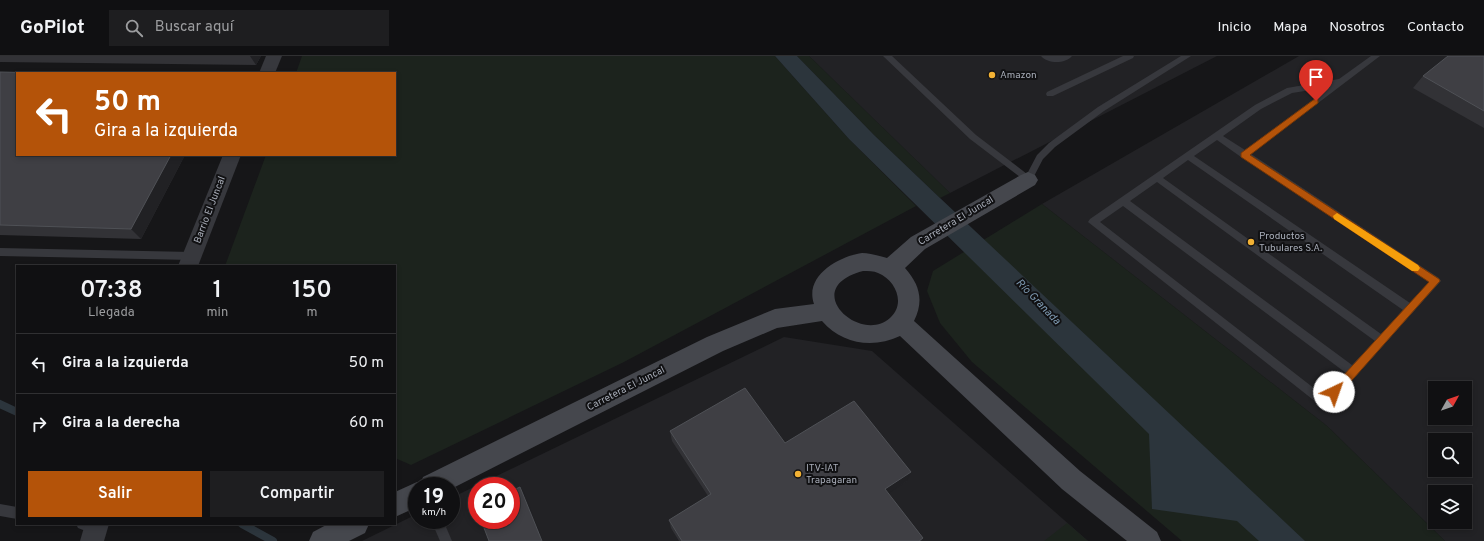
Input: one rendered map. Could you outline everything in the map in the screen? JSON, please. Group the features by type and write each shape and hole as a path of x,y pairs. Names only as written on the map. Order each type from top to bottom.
{"street":[{"path":"267,72 274,56"},
{"name":"Barrio El Juncal","path":"190,261 232,156"},
{"name":"Carretera El Juncal","path":"890,269 918,243 997,196 1028,180"},
{"path":"863,262 877,264 890,269 901,278 908,289 910,301 908,312 901,323 890,330 877,334 862,334 848,330 836,322 828,311 823,299 824,288 829,277 838,268 850,263 863,262"},
{"name":"Carretera El Juncal","path":"450,477 715,344 776,319 828,311"},
{"path":"901,323 1071,480 1148,541"},
{"path":"396,504 408,498"}],"lane":[{"path":"887,56 973,136 1028,180 1040,157 1052,145 1101,109 1187,56"},
{"path":"1045,56 1052,60 1062,59 1068,56"},
{"path":"1050,94 1130,56"},
{"path":"1244,155 1376,56"},
{"path":"1217,136 1436,281 1325,403 1093,222 1258,107 1290,90 1340,82"},
{"path":"1188,156 1410,309"},
{"path":"1157,178 1382,340"},
{"path":"1124,201 1353,372"},
{"path":"0,252 190,261"},
{"path":"0,510 16,513"},
{"path":"441,529 446,541"}],"shaded area":[{"path":"302,56 775,56 849,139 916,206 624,362 411,465 396,458 396,265 225,265 266,156 396,156 396,72 296,72"},
{"path":"797,56 809,56 950,193 940,198 874,135"},
{"path":"809,56 1217,56 950,193"},
{"path":"1299,56 1484,56 1484,541 1445,541 1433,529 1472,529 1472,485 1428,485 1428,524 1327,426 1042,204"},
{"path":"1042,204 1327,426 1428,524 1428,529 1433,529 1445,541 1182,541 972,362 940,323 927,291 933,271"},
{"path":"784,337 872,351 1088,541 362,541 408,518 408,529 460,529 460,494 468,490 468,529 520,529 520,477 494,477"},
{"path":"1067,523 1088,541 1044,541"}],"water":[{"name":"Río Granada","path":"775,56 797,56 874,135 1305,541 1259,541 1237,521 1152,509 1149,434 849,139"}],"building":[{"path":"1448,56 1484,56 1484,111 1423,76"},
{"path":"0,72 16,72 16,156 170,156 131,229 0,225"},
{"name":"ITV-IAT Trapagaran","path":"745,388 785,443 854,401 911,472 885,489 923,538 919,541 682,541 669,520 711,494 670,431"},
{"path":"520,487 542,541 489,541 484,529 520,529"}],"waterway":[{"path":"0,404 16,412"},
{"path":"244,525 273,541"}],"slow traffic":[{"path":"1337,216 1415,268"}],"place":[{"name":"Amazon","path":"992,75"},
{"name":"Productos Tubulares S.A.","path":"1251,242"},
{"name":"ITV-IAT Trapagaran","path":"798,474"}],"route":[{"path":"1316,101 1244,155 1436,281 1334,392"}]}
